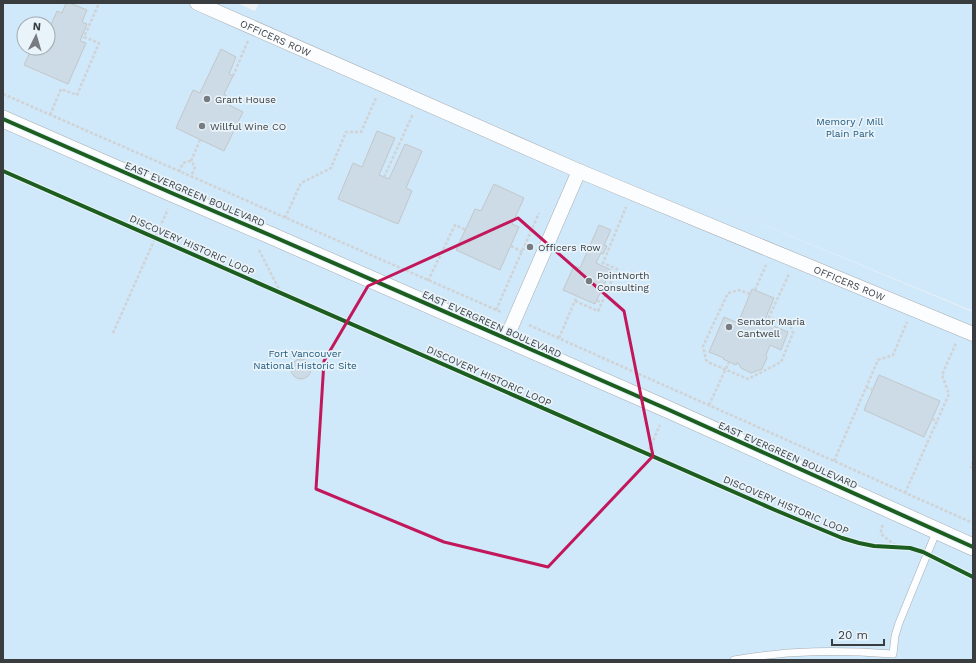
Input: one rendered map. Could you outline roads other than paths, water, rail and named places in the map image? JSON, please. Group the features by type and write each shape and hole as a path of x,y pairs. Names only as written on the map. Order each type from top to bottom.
{"street":[{"name":"OFFICERS ROW","path":"197,3 632,194 968,332"},
{"name":"EAST EVERGREEN BOULEVARD","path":"3,118 667,409 973,546"},
{"path":"506,339 579,171"}],"lane":[{"path":"734,660 778,653 810,651 893,654 895,636 899,623 937,530"}],"place":[{"name":"Grant House","path":"207,99"},
{"name":"Willful Wine CO","path":"202,126"},
{"name":"Officers Row","path":"530,247"},
{"name":"PointNorth Consulting","path":"589,281"},
{"name":"Senator Maria Cantwell","path":"729,327"}],"park label":[{"name":"Memory / Mill Plain Park","path":"850,126"},
{"name":"Fort Vancouver National Historic Site","path":"305,358"}]}
